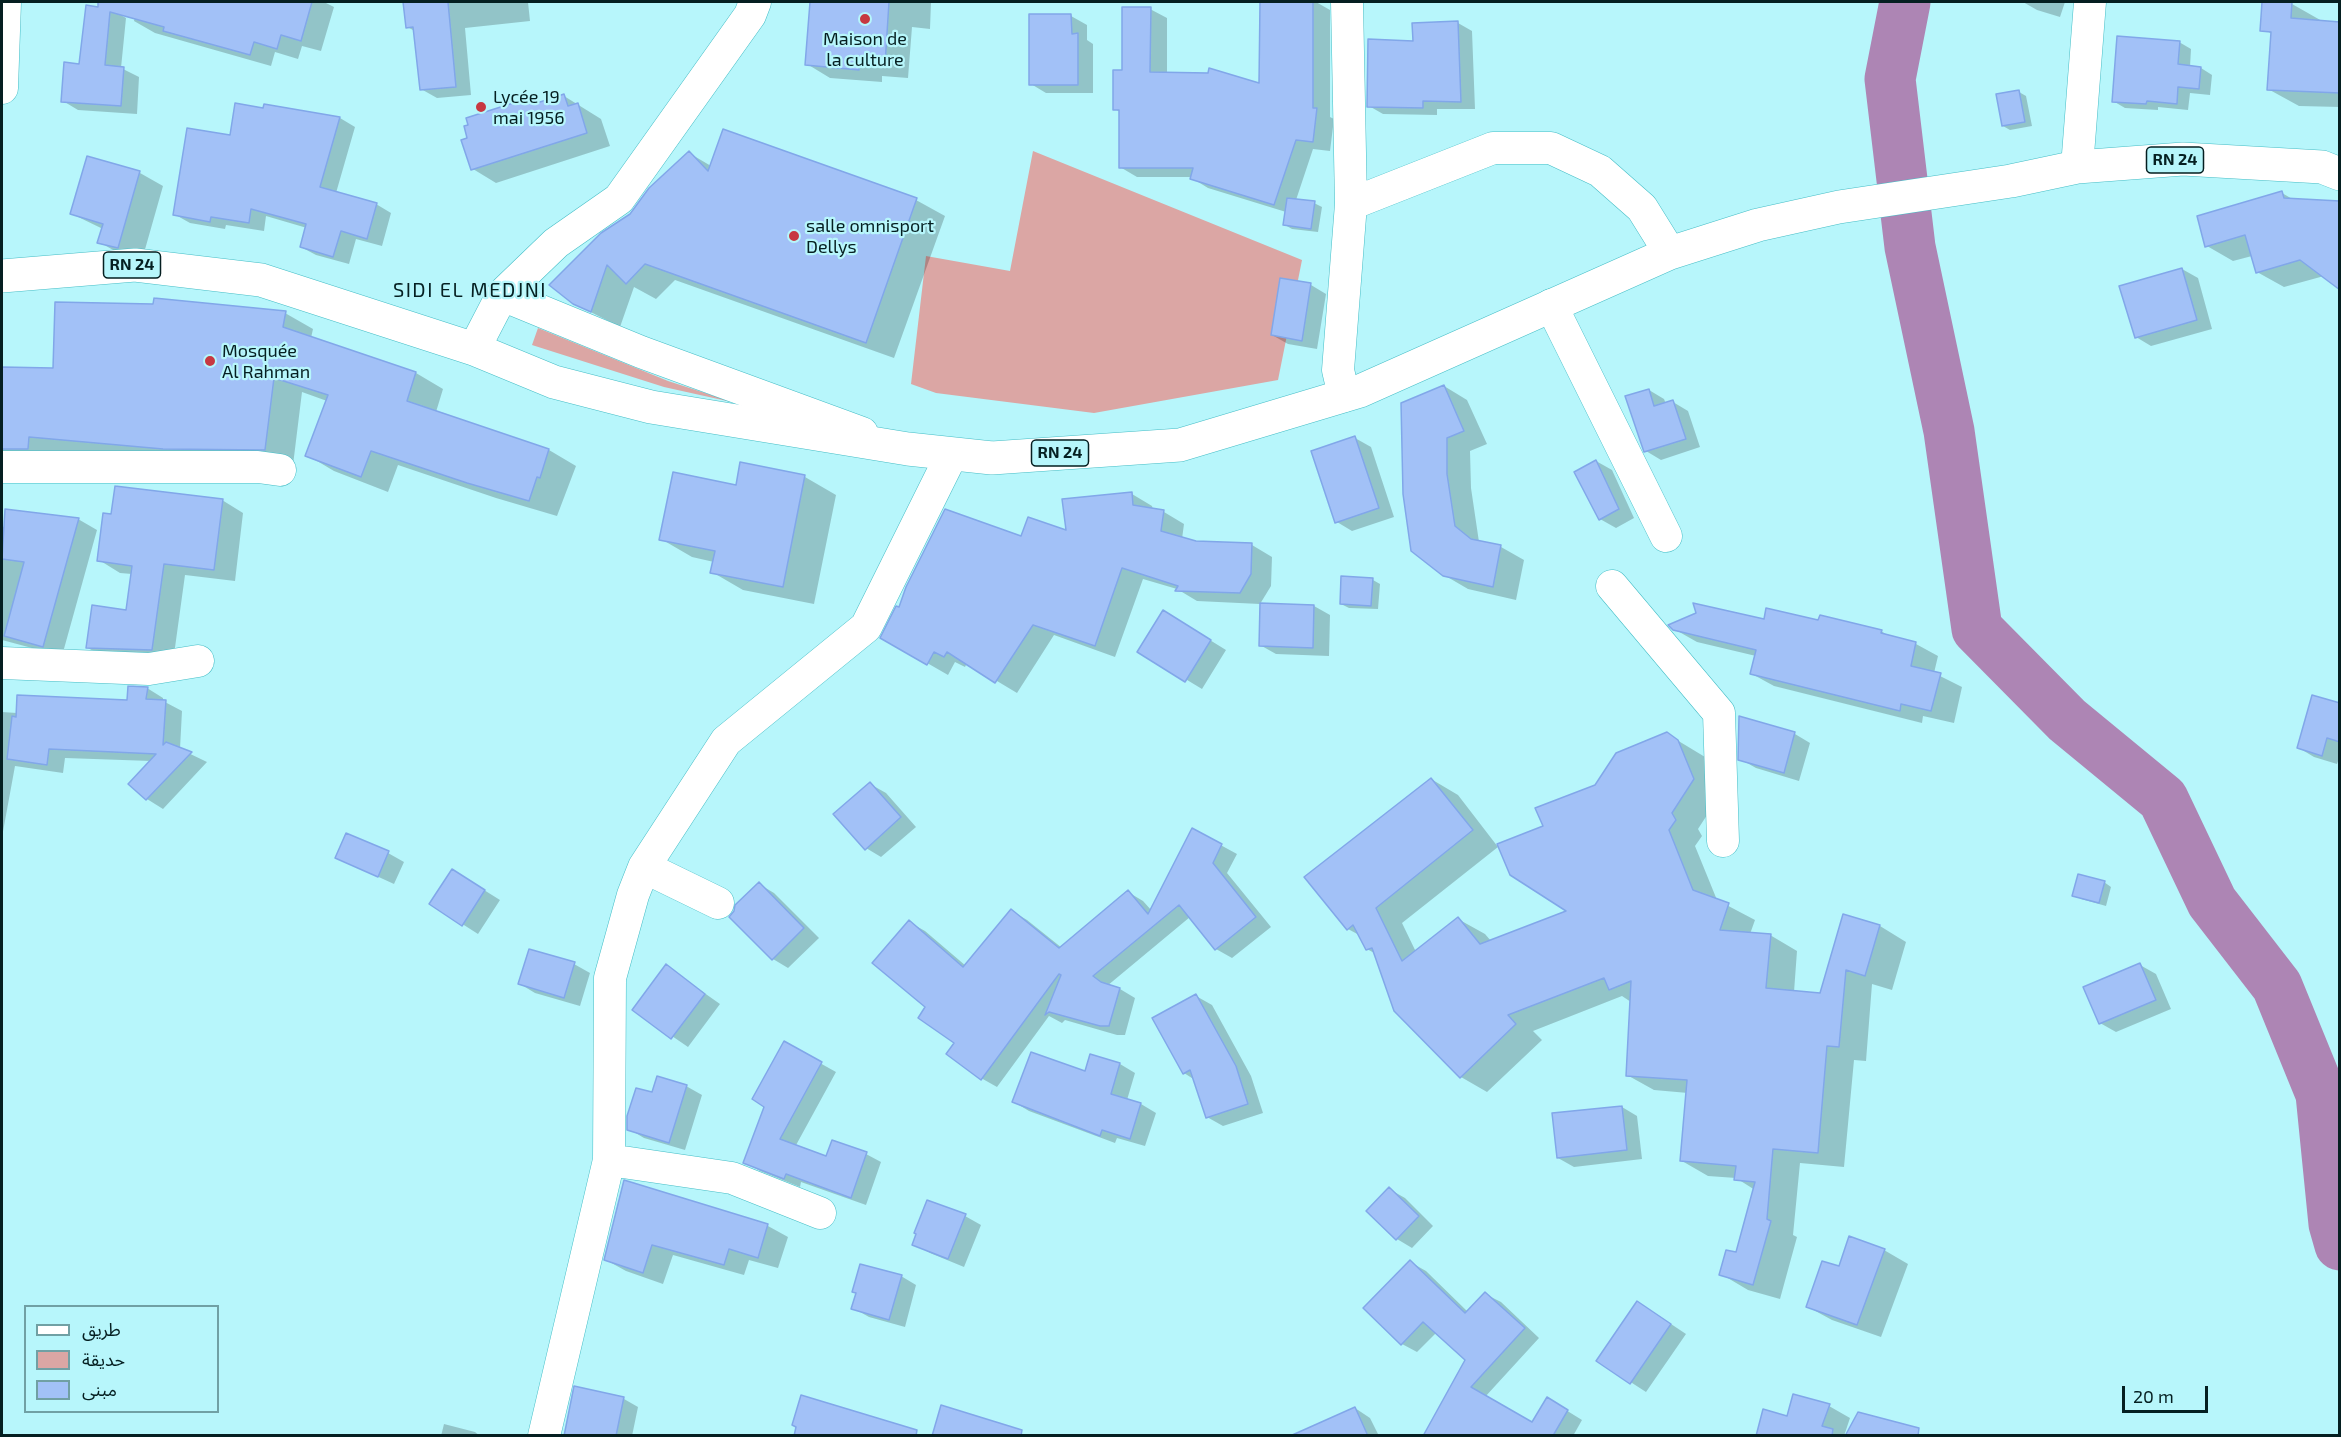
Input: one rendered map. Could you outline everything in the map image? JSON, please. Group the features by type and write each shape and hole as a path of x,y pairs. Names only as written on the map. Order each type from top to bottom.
{"main road":[{"name":"RN 24","path":"2,276 135,265 261,280 474,349 554,382 651,407 908,449 992,458 1180,445 1360,391 1670,253 1758,225 1839,207 2011,181 2077,167 2183,159 2322,167 2340,174"}],"street":[{"path":"2,88 5,2"},
{"path":"474,349 502,295 556,243 619,199 750,15 755,2"},
{"path":"1344,396 1338,370 1351,204 1347,2"},
{"path":"2077,167 2090,2"},
{"path":"1351,204 1492,148 1551,148 1600,171 1642,208 1670,253"},
{"path":"502,295 641,352 908,449"},
{"path":"1551,306 1666,536"},
{"path":"544,1436 609,1161 610,978 633,895 644,867 726,741 866,627 952,454"},
{"path":"2,468 258,467 280,470"},
{"path":"1612,586 1719,713 1723,841"},
{"path":"2,663 149,669 198,661"},
{"path":"644,867 718,903"},
{"path":"609,1161 732,1178 820,1213"}],"green space":[{"path":"1033,151 1302,260 1278,380 1094,413 936,393 911,384 926,256 1010,271"},
{"path":"538,328 668,381 736,403 664,387 532,345"}],"building":[{"path":"98,2 312,2 301,41 281,35 277,49 254,42 250,55 163,31 164,27 110,12 105,65 124,67 121,106 61,102 64,62 79,64 86,5 98,7"},
{"path":"403,2 448,2 456,87 420,90 413,27 406,28"},
{"path":"810,2 889,2 885,65 859,64 859,70 805,65"},
{"path":"1260,2 1313,2 1313,108 1317,108 1313,142 1296,140 1274,205 1190,179 1193,168 1119,168 1119,110 1113,110 1113,70 1122,70 1122,7 1151,7 1150,72 1208,73 1209,68 1259,83"},
{"path":"2262,2 2292,2 2291,18 2340,22 2340,93 2267,90 2271,32 2260,31"},
{"path":"1029,14 1071,14 1072,34 1078,33 1078,85 1029,85"},
{"path":"1458,21 1461,102 1423,101 1423,108 1367,107 1368,39 1413,41 1412,23"},
{"path":"2117,36 2180,41 2178,64 2201,67 2199,89 2178,87 2177,104 2147,101 2146,104 2112,102"},
{"path":"2019,90 2025,122 2002,126 1996,94"},
{"path":"564,94 568,106 578,103 587,133 471,170 461,140 467,138 464,126 468,125 466,118 532,97 534,104"},
{"path":"235,103 263,108 264,104 340,117 320,187 377,203 367,239 341,231 333,257 300,247 306,224 251,209 249,223 211,217 210,222 173,215 187,128 230,135"},
{"name":"salle omnisport Dellys","path":"723,129 917,198 866,343 645,264 626,284 607,265 591,312 573,304 549,285 601,233 630,214 649,188 689,151 708,171"},
{"path":"87,156 140,171 118,248 97,243 103,224 70,214"},
{"path":"2282,191 2284,198 2340,201 2340,290 2300,260 2256,273 2245,235 2205,247 2197,216"},
{"path":"1287,198 1315,201 1311,229 1283,225"},
{"path":"2182,268 2197,320 2135,338 2119,286"},
{"path":"1280,278 1311,283 1302,341 1271,335"},
{"path":"154,298 286,311 283,327 416,372 407,401 549,449 540,478 537,477 529,501 371,451 361,477 305,456 328,395 274,378 265,450 163,449 29,437 28,449 2,449 2,367 53,368 55,302 153,304"},
{"path":"1444,385 1464,431 1447,438 1447,474 1455,526 1471,539 1501,545 1493,587 1443,576 1411,551 1403,494 1401,403"},
{"path":"1649,389 1654,406 1673,400 1686,439 1644,452 1625,396"},
{"path":"1355,436 1379,508 1335,523 1311,451"},
{"path":"1596,460 1619,509 1599,520 1574,472"},
{"path":"740,462 805,475 783,587 710,573 715,551 659,540 673,472 736,485"},
{"path":"115,486 223,499 214,570 164,564 152,650 86,648 92,605 126,610 132,566 97,561 103,513 111,514"},
{"path":"1132,492 1133,505 1164,510 1161,531 1196,541 1252,543 1251,574 1240,593 1175,591 1178,586 1122,568 1095,646 1033,625 995,683 947,652 944,657 934,652 927,665 880,638 896,606 899,607 906,587 945,509 1021,536 1028,517 1066,530 1062,499"},
{"path":"5,509 79,518 43,647 4,636 24,562 2,559"},
{"path":"1341,576 1373,578 1371,606 1340,604"},
{"path":"1260,603 1314,605 1313,648 1259,646"},
{"path":"1693,603 1764,619 1766,608 1818,620 1820,615 1882,630 1881,633 1916,642 1911,666 1941,673 1931,711 1901,704 1900,711 1750,674 1756,650 1673,630 1668,625 1696,613"},
{"path":"1163,610 1211,640 1185,682 1137,652"},
{"path":"128,686 148,687 146,699 166,700 163,745 166,742 192,752 146,800 128,784 156,754 49,749 47,765 7,759 12,716 16,717 17,695 127,700"},
{"path":"2312,695 2340,703 2340,742 2327,738 2322,756 2297,748"},
{"path":"1739,716 1795,732 1784,773 1738,760"},
{"path":"1667,732 1678,740 1694,779 1672,813 1676,820 1669,830 1693,890 1729,903 1720,930 1771,934 1766,988 1820,993 1843,914 1880,925 1865,976 1846,970 1839,1047 1827,1046 1818,1153 1773,1149 1767,1219 1771,1221 1753,1285 1719,1275 1726,1250 1736,1252 1755,1182 1734,1180 1736,1166 1680,1161 1687,1080 1626,1076 1631,981 1609,990 1604,978 1508,1015 1516,1024 1460,1078 1394,1011 1372,948 1366,950 1353,925 1347,930 1304,877 1431,778 1473,830 1376,908 1402,961 1458,917 1480,944 1566,911 1510,875 1497,844 1543,826 1535,808 1595,785 1616,753"},
{"path":"870,782 901,817 865,850 833,814"},
{"path":"1192,828 1222,844 1213,863 1256,917 1215,950 1179,905 1093,976 1101,982 1120,988 1109,1026 1100,1026 1049,1012 1045,1015 1061,975 1059,974 981,1080 946,1054 954,1043 918,1018 925,1007 872,963 909,920 963,967 1011,909 1059,948 1128,890 1148,914"},
{"path":"346,833 389,851 378,877 335,858"},
{"path":"452,869 485,890 462,926 429,904"},
{"path":"2078,874 2105,881 2099,903 2072,896"},
{"path":"759,882 804,928 772,960 729,917 735,905"},
{"path":"529,949 575,962 564,998 518,984"},
{"path":"2140,963 2156,1000 2099,1024 2083,987"},
{"path":"666,964 705,994 671,1039 632,1010"},
{"path":"1196,994 1236,1066 1248,1104 1206,1118 1190,1070 1183,1074 1152,1018"},
{"path":"784,1041 822,1062 780,1139 826,1156 832,1140 867,1152 851,1198 786,1174 784,1179 743,1163 764,1107 752,1099"},
{"path":"1031,1052 1085,1071 1090,1054 1120,1063 1111,1094 1141,1103 1130,1139 1102,1130 1100,1136 1012,1102"},
{"path":"657,1076 687,1085 669,1143 627,1130 627,1116 636,1088 652,1092"},
{"path":"1622,1106 1627,1150 1557,1158 1552,1113"},
{"path":"624,1180 768,1224 758,1258 729,1249 724,1265 652,1245 643,1273 604,1260"},
{"path":"1389,1187 1419,1216 1396,1240 1366,1211"},
{"path":"927,1200 966,1214 948,1259 912,1245 916,1234 914,1233"},
{"path":"1849,1236 1885,1249 1857,1325 1806,1307 1822,1261 1839,1266"},
{"path":"1410,1260 1465,1313 1485,1292 1525,1328 1471,1387 1532,1422 1547,1397 1568,1410 1554,1434 1557,1436 1423,1436 1465,1360 1423,1322 1401,1345 1363,1308"},
{"path":"860,1264 902,1275 889,1320 851,1309 856,1293 852,1292"},
{"path":"1637,1301 1671,1324 1630,1384 1596,1361"},
{"path":"574,1386 624,1397 616,1436 564,1436"},
{"path":"1793,1394 1830,1404 1822,1426 1833,1429 1832,1436 1756,1436 1763,1409 1787,1416"},
{"path":"801,1395 917,1430 916,1436 794,1436 796,1427 792,1425"},
{"path":"941,1405 1022,1430 1021,1436 932,1436"},
{"path":"1355,1407 1368,1436 1290,1436"},
{"path":"1858,1412 1919,1428 1918,1436 1845,1436"}],"waterway":[{"path":"1905,2 1890,79 1910,247 1949,431 1977,629 2067,720 2163,799 2212,902 2277,986 2321,1094 2334,1224 2340,1245"}],"place":[{"name":"Maison de la culture","path":"865,19"},
{"name":"Lycée 19 mai 1956","path":"481,107"},
{"name":"salle omnisport Dellys","path":"794,236"},
{"name":"Mosquée Al Rahman","path":"210,361"}],"district":[{"name":"SIDI EL MEDJNI","path":"470,290"}]}
